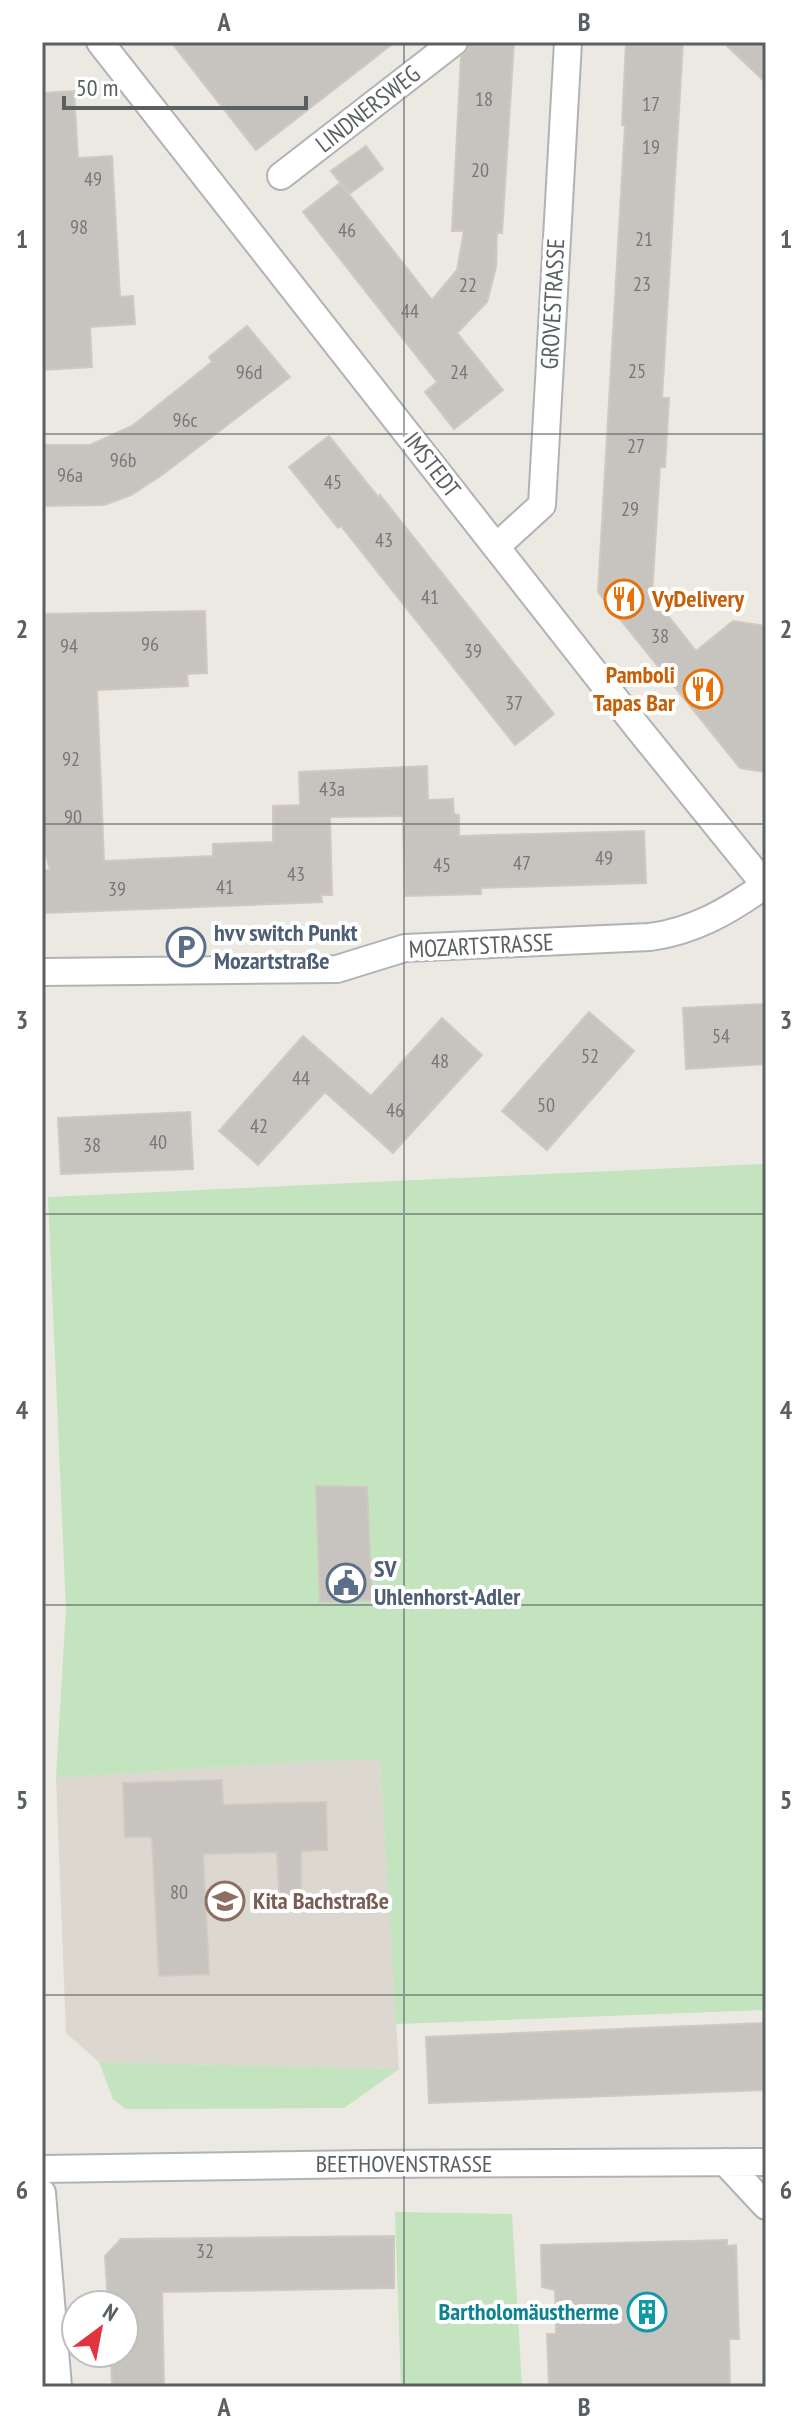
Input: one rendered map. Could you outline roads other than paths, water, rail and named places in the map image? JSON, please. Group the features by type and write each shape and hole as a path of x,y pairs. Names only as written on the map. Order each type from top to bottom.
{"street":[{"name":"IMSTEDT","path":"100,42 766,886"},
{"name":"LINDNERSWEG","path":"281,176 454,42"},
{"name":"GROVESTRASSE","path":"497,546 542,505 568,42"},
{"name":"MOZARTSTRASSE","path":"42,972 337,969 405,948 650,937 677,933 729,911 766,886"},
{"path":"725,2162 766,2206"},
{"name":"BEETHOVENSTRASSE","path":"42,2169 766,2162"},
{"path":"42,2193 58,2387"}],"place":[{"name":"VyDelivery","path":"624,599"},
{"name":"Pamboli Tapas Bar","path":"703,689"},
{"name":"hvv switch Punkt Mozartstraße","path":"186,947"},
{"name":"SV Uhlenhorst-Adler","path":"346,1583"},
{"name":"Kita Bachstraße","path":"225,1901"},
{"name":"Bartholomäustherme","path":"647,2312"}]}
